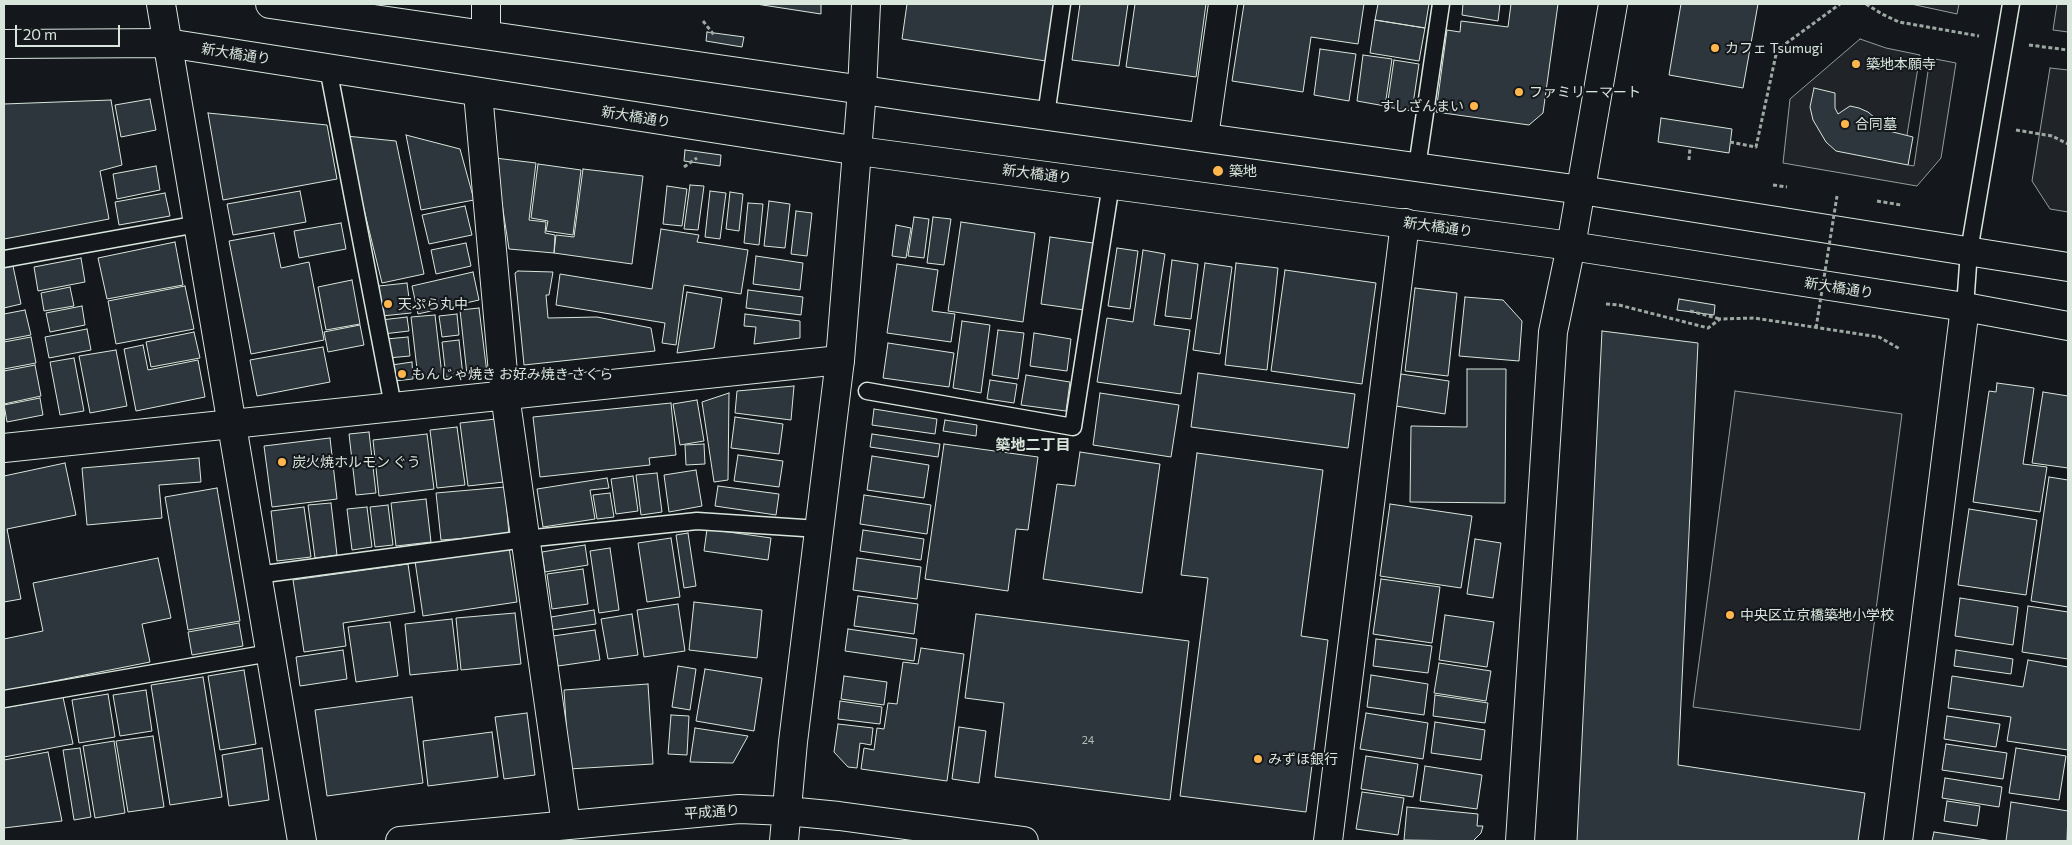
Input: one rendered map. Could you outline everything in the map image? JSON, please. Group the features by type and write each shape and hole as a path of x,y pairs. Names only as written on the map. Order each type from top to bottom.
{"street":[{"path":"161,4 302,841"},
{"path":"270,4 862,90 1581,190 2068,267"},
{"path":"486,4 486,34"},
{"path":"784,841 840,360 859,151 866,4"},
{"path":"1204,137 1222,4"},
{"path":"1520,841 1553,332 1571,246 1613,4"},
{"name":"新大橋通り","path":"4,44 168,43 478,93 859,151 1404,222 1571,246 1965,307 2068,326"},
{"path":"478,93 504,395 566,825"},
{"path":"1328,841 1404,222"},
{"path":"1898,841 1965,307"},
{"path":"4,448 840,360"},
{"name":"平成通り","path":"400,841 739,809 787,810 1024,841"}],"lane":[{"path":"1046,115 1062,4"},
{"path":"1417,167 1441,4"},
{"path":"1965,307 1969,251 2011,4"},
{"path":"328,68 393,406"},
{"path":"867,391 1074,427 1111,184"},
{"path":"4,259 198,224"},
{"path":"257,575 525,539 697,521 819,529"},
{"path":"4,699 270,653"}],"path":[{"path":"1730,142 1756,147 1776,50 1840,4"},
{"path":"1866,4 1900,22 2004,41 2068,50"},
{"path":"703,21 712,35 719,36"},
{"path":"1991,125 2052,136 2068,144"},
{"path":"1689,160 1690,147"},
{"path":"1816,328 1837,196"},
{"path":"1606,304 1619,305 1708,328 1720,319"},
{"path":"1690,311 1720,319 1754,318 1879,337 1900,350"}],"shaded area":[{"path":"1911,4 1959,4 1957,14"},
{"path":"2057,4 2068,4 2068,32 2053,30"},
{"path":"1860,39 1886,48 1920,55 1907,135 1908,165 1914,166 1930,58 1956,63 1941,158 1917,186 1783,163 1790,99"},
{"path":"2050,68 2068,70 2068,212 2050,209 2032,181"},
{"path":"1735,391 1902,414 1860,730 1693,707"}],"building":[{"path":"756,4 821,4 821,14"},
{"path":"907,4 1054,4 1046,61 902,39"},
{"path":"1080,4 1128,4 1119,66 1072,60"},
{"path":"1135,4 1206,4 1196,77 1126,67"},
{"path":"1244,4 1364,4 1358,44 1311,37 1303,92 1232,81"},
{"path":"1378,4 1429,4 1425,28 1375,20"},
{"path":"1463,4 1500,4 1498,21 1462,15"},
{"path":"1511,4 1558,4 1543,113 1529,125 1436,112 1447,30 1460,32 1461,21 1508,27"},
{"path":"1681,4 1758,4 1743,88 1669,75"},
{"path":"1375,20 1425,28 1419,61 1370,53"},
{"path":"707,32 744,37 742,47 706,41"},
{"path":"1320,49 1356,54 1349,101 1314,95"},
{"path":"1363,55 1392,59 1385,106 1357,101"},
{"path":"1394,60 1419,64 1412,111 1387,107"},
{"name":"合同墓","path":"1814,88 1835,93 1835,108 1838,114 1850,106 1859,108 1875,118 1877,128 1913,137 1908,165 1836,151 1826,142 1813,120 1810,107"},
{"path":"150,99 156,130 121,137 115,105"},
{"path":"111,100 122,165 100,171 109,219 4,239 4,104"},
{"path":"208,113 327,125 337,179 223,200"},
{"path":"1661,118 1732,129 1729,153 1658,142"},
{"path":"406,135 460,149 474,200 421,210"},
{"path":"346,136 396,141 424,274 382,283"},
{"path":"685,150 721,155 720,166 684,161"},
{"path":"495,158 536,163 529,220 546,222 545,233 555,235 554,253 509,249"},
{"path":"538,164 581,170 573,235 546,231 548,221 531,218"},
{"path":"156,166 160,190 117,199 113,174"},
{"path":"583,169 643,176 632,264 554,253 556,235 574,237"},
{"path":"690,185 704,186 698,230 684,229"},
{"path":"667,186 687,189 682,226 663,224"},
{"path":"300,191 306,222 233,235 227,204"},
{"path":"710,191 726,193 720,239 705,237"},
{"path":"730,192 743,194 739,231 726,229"},
{"path":"165,193 170,216 119,225 115,202"},
{"path":"769,201 790,204 785,248 764,246"},
{"path":"748,203 763,204 759,245 744,243"},
{"path":"465,206 472,235 429,244 422,215"},
{"path":"796,211 812,213 807,256 791,254"},
{"path":"914,217 929,219 924,258 908,256"},
{"path":"933,217 951,219 944,265 927,263"},
{"path":"961,222 1035,233 1023,322 948,311"},
{"path":"341,223 346,249 299,258 294,231"},
{"path":"896,225 911,228 906,258 892,256"},
{"path":"661,229 699,235 697,242 748,250 741,294 684,285 676,345 662,343 665,323 556,305 560,274 652,289"},
{"path":"274,233 281,268 309,262 324,340 251,354 229,241"},
{"path":"1050,237 1093,243 1084,310 1041,304"},
{"path":"175,242 183,285 107,299 98,258"},
{"path":"466,243 471,266 436,274 431,250"},
{"path":"1117,248 1138,251 1130,309 1108,306"},
{"path":"1143,250 1165,254 1154,325 1190,330 1181,394 1097,382 1107,318 1133,322"},
{"path":"756,256 803,263 800,290 753,284"},
{"path":"81,258 85,282 38,291 34,267"},
{"path":"1172,260 1198,264 1191,319 1165,316"},
{"path":"1205,263 1232,267 1220,354 1193,350"},
{"path":"1236,263 1278,268 1267,370 1225,365"},
{"path":"897,264 938,270 932,311 955,314 951,342 887,333"},
{"path":"13,266 21,304 4,308 4,268"},
{"path":"1285,270 1376,283 1362,384 1271,371"},
{"path":"518,271 553,272 549,295 546,295 548,318 597,317 651,328 655,351 524,365 515,273"},
{"path":"473,272 479,300 418,314 412,286"},
{"path":"352,280 360,324 326,330 318,287"},
{"path":"407,283 411,313 382,316 379,286"},
{"path":"185,286 194,329 116,344 108,301"},
{"path":"70,287 74,306 44,311 41,293"},
{"path":"1415,288 1457,293 1448,376 1405,371"},
{"path":"748,290 803,297 801,315 746,308"},
{"path":"687,292 722,298 714,348 677,353"},
{"path":"1465,297 1503,300 1522,321 1519,361 1459,356"},
{"path":"1679,299 1715,305 1714,315 1677,310"},
{"path":"82,306 85,325 50,332 46,313"},
{"path":"479,308 487,373 467,375 460,310"},
{"path":"25,310 31,335 4,340 4,314"},
{"path":"457,314 459,335 442,337 439,316"},
{"path":"745,314 800,321 800,338 754,344 756,327 744,326"},
{"path":"435,315 442,375 418,378 411,317"},
{"path":"407,317 409,331 383,334 381,320"},
{"path":"962,321 990,325 981,393 953,388"},
{"path":"360,325 364,345 328,352 324,332"},
{"path":"87,329 91,350 49,358 45,337"},
{"path":"998,330 1024,333 1018,379 992,375"},
{"path":"1602,331 1698,343 1678,765 1865,793 1858,841 1577,841"},
{"path":"194,332 200,358 151,367 146,342"},
{"path":"1034,333 1071,339 1067,371 1030,366"},
{"path":"31,337 36,363 4,369 4,342"},
{"path":"408,337 410,356 388,358 386,339"},
{"path":"459,340 463,376 446,377 442,342"},
{"path":"888,343 954,353 949,387 883,378"},
{"path":"143,345 148,370 198,360 205,397 136,411 124,349"},
{"path":"323,347 330,382 257,396 250,360"},
{"path":"116,350 127,406 90,413 79,356"},
{"path":"74,358 84,411 60,415 50,362"},
{"path":"412,362 413,379 394,381 392,365"},
{"path":"35,365 41,396 4,404 4,371"},
{"path":"1467,369 1506,369 1505,503 1410,502 1411,426 1467,427"},
{"path":"1198,373 1355,394 1348,448 1191,427"},
{"path":"1401,374 1449,381 1445,414 1396,406"},
{"path":"1026,375 1070,382 1066,411 1021,405"},
{"path":"990,380 1017,384 1014,403 987,399"},
{"path":"1997,383 2034,388 2023,464 2047,467 2040,512 1973,502 1989,391 1996,392"},
{"path":"794,386 791,420 735,413 737,391"},
{"path":"2043,392 2068,396 2068,468 2032,463"},
{"path":"729,393 728,480 714,482 702,402"},
{"path":"1100,393 1179,405 1171,457 1093,445"},
{"path":"40,398 43,415 7,422 4,405"},
{"path":"697,400 704,441 680,445 673,404"},
{"path":"671,403 676,455 649,458 650,465 540,477 533,417"},
{"path":"874,409 937,419 935,434 872,425"},
{"path":"735,417 783,424 779,454 731,448"},
{"path":"496,419 504,482 468,486 460,423"},
{"path":"945,420 977,425 976,436 943,431"},
{"path":"457,427 465,485 437,488 430,430"},
{"path":"369,432 376,493 356,495 349,434"},
{"path":"427,434 434,489 379,496 373,440"},
{"path":"872,434 940,444 938,457 870,447"},
{"path":"330,438 337,499 272,507 264,446"},
{"path":"704,444 705,464 686,465 685,445"},
{"path":"944,444 1038,457 1028,530 1016,529 1008,591 925,579"},
{"path":"1080,452 1160,464 1142,593 1043,579 1057,484 1075,486"},
{"path":"1197,453 1323,470 1301,636 1328,640 1306,812 1180,796 1208,578 1181,575"},
{"path":"738,455 783,461 779,487 734,481"},
{"path":"872,456 929,465 924,498 867,490"},
{"path":"199,458 201,482 159,485 162,518 87,525 82,468"},
{"path":"65,463 76,515 7,529 21,599 4,602 4,476"},
{"path":"696,470 702,506 669,512 664,475"},
{"path":"657,473 662,512 641,515 636,475"},
{"path":"633,476 638,511 616,514 611,479"},
{"path":"2049,477 2068,480 2068,607 2031,601"},
{"path":"607,478 609,488 590,490 595,519 543,527 537,489"},
{"path":"718,486 779,494 776,515 715,506"},
{"path":"505,487 509,535 441,540 436,493"},
{"path":"217,488 240,621 188,630 165,497"},
{"path":"610,493 614,517 597,519 593,495"},
{"path":"864,495 931,505 927,534 860,524"},
{"path":"426,499 431,542 396,546 391,503"},
{"path":"331,503 337,555 315,558 308,505"},
{"path":"1390,504 1472,516 1461,588 1380,576"},
{"path":"388,505 393,545 375,547 370,507"},
{"path":"304,507 311,557 277,561 271,511"},
{"path":"367,507 372,547 352,550 347,509"},
{"path":"1969,509 2037,520 2026,595 1958,585"},
{"path":"707,529 771,538 768,560 704,551"},
{"path":"863,530 924,539 921,560 860,551"},
{"path":"688,533 696,586 684,588 676,535"},
{"path":"671,538 680,597 647,602 638,543"},
{"path":"1475,539 1501,543 1493,598 1467,594"},
{"path":"585,545 588,565 545,572 542,552"},
{"path":"509,547 517,602 423,616 415,561"},
{"path":"610,548 619,610 599,613 590,551"},
{"path":"158,558 171,618 142,624 150,662 4,691 4,639 43,631 33,583"},
{"path":"857,558 921,567 917,599 853,590"},
{"path":"408,564 415,612 343,623 346,646 304,652 293,580"},
{"path":"583,569 588,604 552,609 547,574"},
{"path":"1381,579 1440,587 1432,643 1373,634"},
{"path":"858,596 918,604 914,634 854,626"},
{"path":"1960,598 2018,607 2013,645 1955,636"},
{"path":"694,602 762,610 757,658 689,650"},
{"path":"678,604 685,651 644,657 637,610"},
{"path":"2028,606 2068,612 2068,659 2022,652"},
{"path":"594,610 596,624 552,630 551,617"},
{"path":"515,613 521,664 461,670 456,618"},
{"path":"632,614 638,655 608,659 601,619"},
{"path":"976,614 1189,641 1170,800 995,777 1004,703 965,698"},
{"path":"1445,615 1494,622 1487,667 1439,660"},
{"path":"452,619 458,670 410,675 405,624"},
{"path":"390,622 398,676 356,682 348,627"},
{"path":"239,623 243,646 192,655 188,632"},
{"path":"848,629 917,639 914,661 845,651"},
{"path":"595,630 600,660 558,666 553,636"},
{"path":"1376,639 1432,646 1428,673 1373,666"},
{"path":"921,648 964,654 947,781 861,769 864,748 874,750 877,728 884,729 888,703 897,704 903,662 918,664"},
{"path":"343,650 347,679 300,686 296,657"},
{"path":"1956,650 2013,659 2011,674 1954,666"},
{"path":"2028,660 2068,667 2068,750 2007,741 2011,717 1948,708 1952,676 2023,687"},
{"path":"1439,663 1491,671 1486,701 1434,693"},
{"path":"678,666 696,669 690,710 672,707"},
{"path":"705,669 762,678 754,731 696,721"},
{"path":"244,670 256,744 220,750 208,676"},
{"path":"1371,675 1428,684 1424,715 1367,707"},
{"path":"844,676 887,682 884,705 841,699"},
{"path":"203,677 222,797 170,805 151,685"},
{"path":"648,684 653,764 569,769 564,690"},
{"path":"146,690 152,731 120,736 113,695"},
{"path":"108,694 115,737 79,743 72,700"},
{"path":"1435,695 1488,703 1485,723 1433,716"},
{"path":"63,697 73,744 4,757 4,708"},
{"path":"412,697 423,783 327,796 315,710"},
{"path":"840,701 882,707 880,724 838,719"},
{"path":"527,713 535,775 504,779 495,717"},
{"path":"1366,713 1428,723 1423,759 1360,749"},
{"path":"671,715 689,716 687,755 668,754"},
{"path":"1947,716 2000,724 1996,747 1944,739"},
{"path":"1435,722 1485,730 1481,760 1431,753"},
{"path":"838,724 873,728 871,745 860,743 857,768 848,767 834,752"},
{"path":"959,727 986,731 979,783 952,779"},
{"path":"695,728 748,736 733,763 690,762"},
{"path":"492,732 498,777 428,786 423,741"},
{"path":"153,736 164,807 128,812 116,741"},
{"path":"114,741 125,813 95,818 83,746"},
{"path":"1946,744 2007,753 2003,779 1942,770"},
{"path":"80,748 91,817 74,820 63,750"},
{"path":"262,748 269,800 229,806 222,755"},
{"path":"2016,748 2066,756 2059,800 2009,793"},
{"path":"48,752 62,821 4,828 4,760"},
{"path":"1366,756 1418,764 1413,797 1361,789"},
{"path":"1425,766 1482,775 1477,809 1420,801"},
{"path":"1945,778 2002,787 1999,807 1942,798"},
{"path":"1362,792 1404,798 1398,835 1356,829"},
{"path":"1947,801 1980,806 1977,826 1944,821"},
{"path":"2011,802 2068,811 2067,841 2006,841"},
{"path":"1407,807 1478,814 1477,826 1483,826 1481,833 1473,841 1404,840"},
{"path":"1934,832 1993,841 1932,841"}],"place":[{"name":"カフェ Tsumugi","path":"1715,48"},
{"name":"築地本願寺","path":"1856,64"},
{"name":"ファミリーマート","path":"1519,92"},
{"name":"すしざんまい","path":"1474,106"},
{"name":"合同墓","path":"1845,124"},
{"name":"築地","path":"1218,171"},
{"name":"天ぷら丸中","path":"388,304"},
{"name":"もんじゃ焼き お好み焼き さくら","path":"402,374"},
{"name":"炭火焼ホルモン ぐう","path":"282,462"},
{"name":"中央区立京橋築地小学校","path":"1730,615"},
{"name":"みずほ銀行","path":"1258,759"}],"district":[{"name":"築地二丁目","path":"1033,445"}]}
